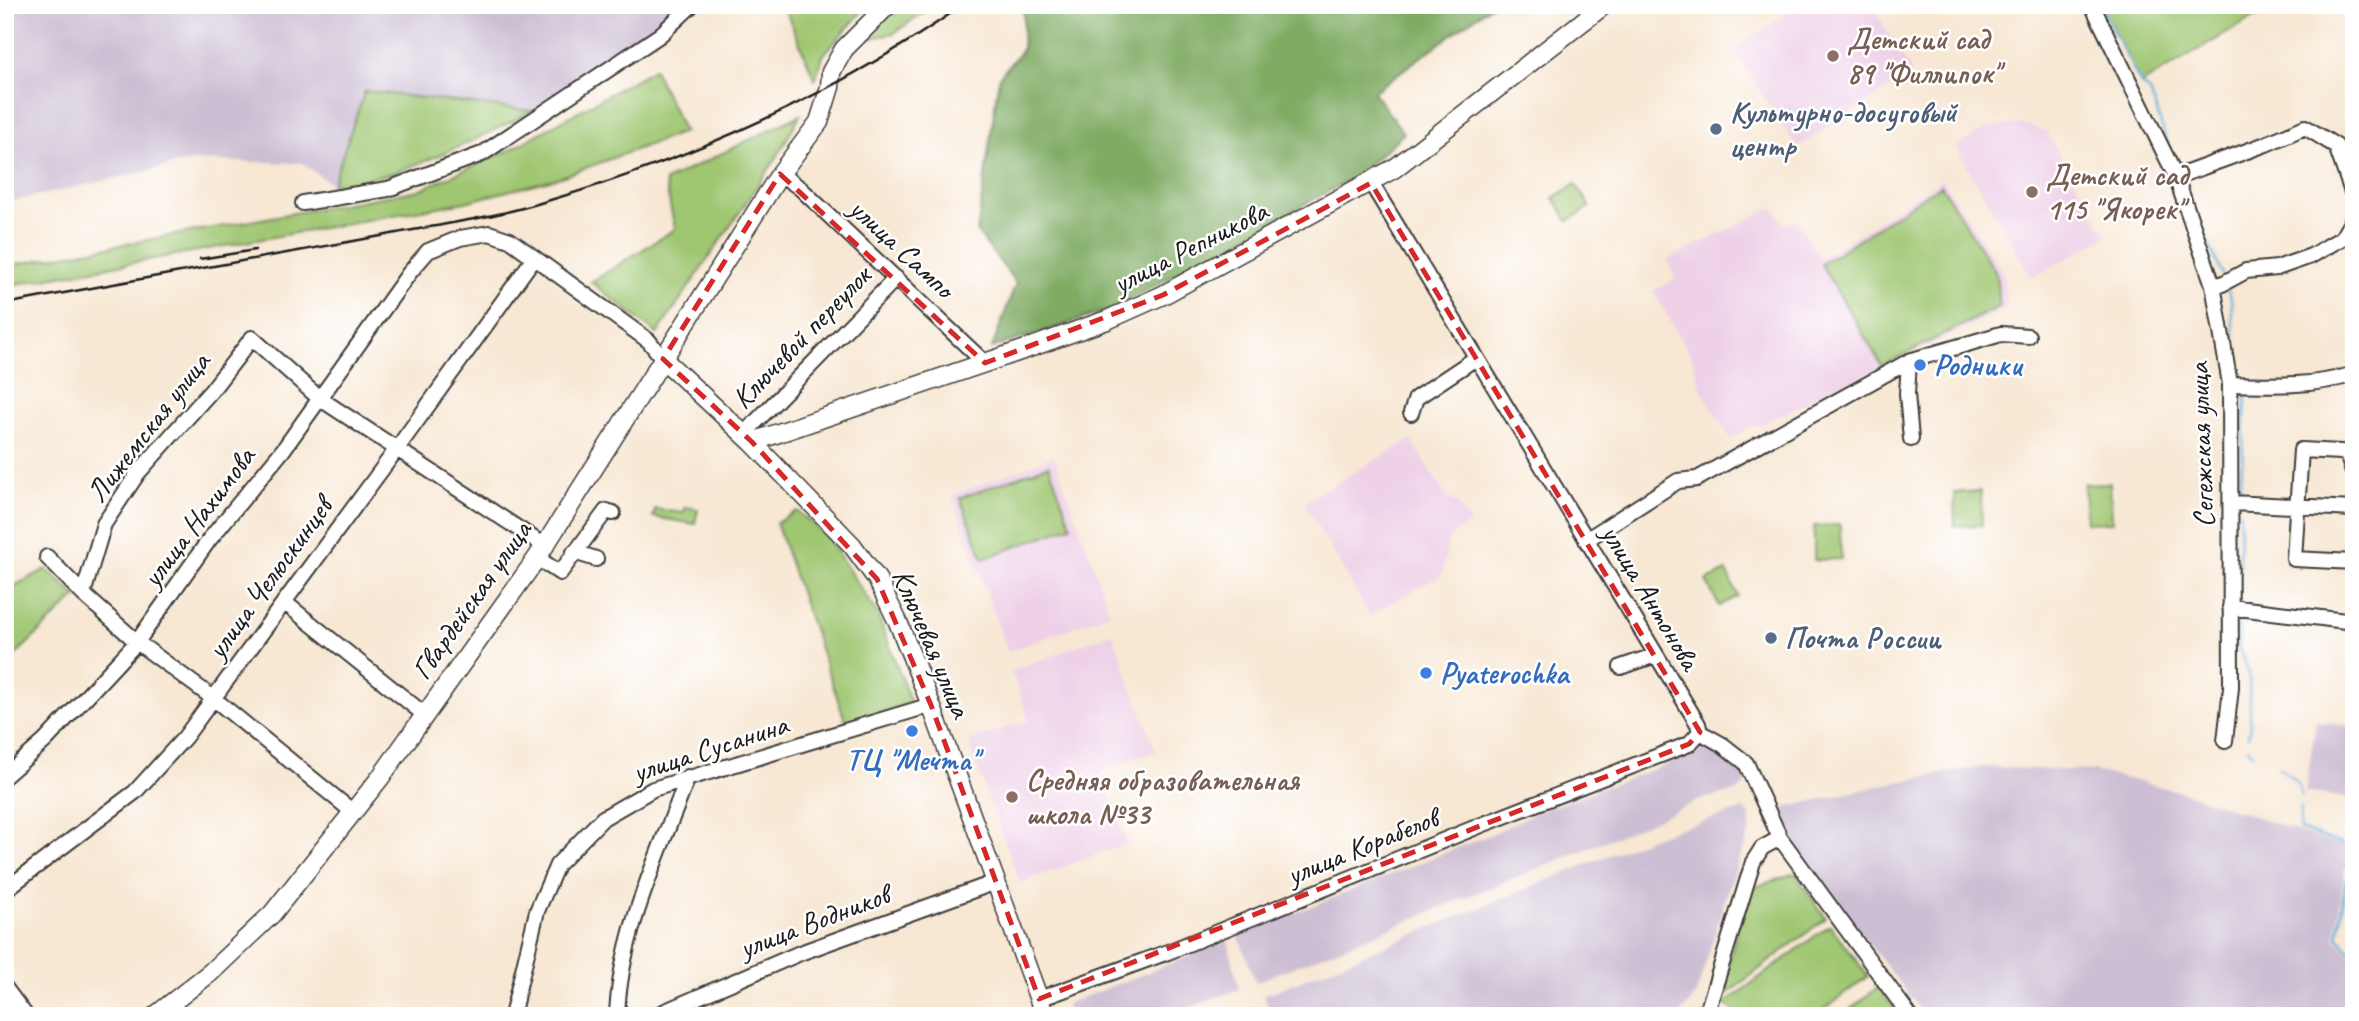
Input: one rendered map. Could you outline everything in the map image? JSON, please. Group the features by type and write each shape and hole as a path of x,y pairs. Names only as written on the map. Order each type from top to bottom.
{"main road":[{"name":"Гвардейская улица","path":"155,1016 211,972 272,914 354,812 425,715 541,552 780,174 819,122 830,87 831,72 845,49 888,5"},
{"name":"улица Репникова","path":"748,438 985,363 1107,320 1163,295 1371,183 1408,159 1604,5"},
{"name":"Ключевая улица","path":"663,359 748,438 852,545 877,579 898,622 931,705 1042,1008"}],"street":[{"path":"303,203 388,189 482,154 660,35 692,5"},
{"name":"Сегежская улица","path":"2092,5 2176,177 2213,285 2230,384 2235,608 2225,741"},
{"path":"2176,177 2305,127 2336,146 2353,195 2354,214 2348,242 2277,268 2246,271 2222,284 2213,285"},
{"name":"улица Сампо","path":"780,174 800,188 985,363"},
{"name":"улица Антонова","path":"1371,183 1698,724 1700,732"},
{"name":"улица Нахимова","path":"5,776 45,741 137,642 209,540 283,450 410,272 428,251 460,237 489,233 510,240 649,341 663,359"},
{"name":"улица Челюскинцев","path":"5,890 135,792 185,737 534,258"},
{"name":"Ключевой переулок","path":"748,438 896,278"},
{"path":"1586,540 1678,481 1697,479 1909,361 2001,334 2028,336"},
{"name":"Лижемская улица","path":"83,594 104,524 138,473 211,391 252,338 319,398"},
{"path":"1411,413 1416,398 1476,358"},
{"path":"1909,361 1907,394 1911,439"},
{"path":"2230,384 2286,385 2329,382 2354,374"},
{"path":"319,398 541,552 560,573 606,511 613,513"},
{"path":"2354,475 2347,454 2301,450 2294,559 2354,562"},
{"path":"2232,503 2354,509"},
{"path":"574,552 596,559"},
{"path":"47,557 83,594 137,642 213,698 354,812"},
{"path":"284,602 425,715"},
{"path":"2235,608 2354,622"},
{"path":"1620,667 1656,655"},
{"name":"улица Сусанина","path":"512,1016 537,911 557,865 603,818 653,789 931,705"},
{"path":"1700,732 1746,763 1780,838 1910,1016"},
{"name":"улица Корабелов","path":"1042,1008 1180,948 1689,744 1700,732"},
{"path":"617,1016 618,982 627,944 688,777"},
{"path":"1704,1012 1752,862 1762,848 1780,838"},
{"name":"улица Водников","path":"654,1016 800,953 996,882"},
{"path":"5,988 26,1016"}],"highlighted area":[{"path":"780,174 985,363 1163,295 1371,183 1700,732 1689,744 1039,999 931,705 877,579 752,442 663,359"}],"shaded area":[{"path":"5,5 676,5 658,24 533,111 365,91 332,185 302,163 192,161 5,203"},
{"path":"1801,5 1872,5 1912,72 1797,148 1734,49"},
{"path":"2021,124 2046,131 2107,236 2032,278 1956,147 1988,127"},
{"path":"1942,179 2003,273 2007,308 1730,438 1702,391 1693,359 1653,291 1676,279 1667,260 1773,207 1785,225 1796,220 1820,259"},
{"path":"1411,439 1447,498 1458,503 1470,523 1449,537 1442,575 1369,615 1304,502"},
{"path":"1054,456 1110,613 1008,652 952,495"},
{"path":"1112,633 1156,751 1101,771 1127,843 1020,883 968,742 1029,720 1011,671"},
{"path":"2316,721 2354,727 2354,799 2305,792"},
{"path":"1702,748 1720,753 1734,761 1749,780 1738,791 1702,799 1628,832 1256,982 1238,936 1492,834 1535,813 1658,768"},
{"path":"1978,767 2094,771 2182,792 2348,848 2335,938 2354,960 2354,1016 1925,1016 1791,843 1775,810 1887,784"},
{"path":"1744,809 1750,815 1750,831 1727,894 1696,995 1679,1016 1272,1016 1264,995 1659,835"},
{"path":"1228,941 1239,989 1166,1016 1069,1016 1066,1004"}],"green space":[{"path":"783,5 868,5 824,54 815,79"},
{"path":"898,5 934,5 894,33 863,40"},
{"path":"1024,5 1492,5 1373,92 1404,133 1355,177 1110,310 992,348 1016,283 977,232 999,77 1022,50"},
{"path":"2100,5 2274,5 2141,84"},
{"path":"654,69 684,132 558,178 465,202 5,286 5,266 419,190 508,151"},
{"path":"365,91 533,111 464,145 410,167 385,175 332,185"},
{"path":"800,115 777,157 657,334 591,282 675,229 665,181"},
{"path":"1576,184 1590,207 1568,221 1554,198"},
{"path":"1941,185 1996,273 2000,306 1882,366 1821,264"},
{"path":"1049,465 1071,526 983,559 960,498"},
{"path":"2110,483 2112,522 2086,523 2084,484"},
{"path":"1981,491 1982,525 1955,526 1954,493"},
{"path":"685,507 698,509 695,524 653,517 655,509 684,513"},
{"path":"797,511 825,534 877,613 911,703 846,723 776,523"},
{"path":"1840,525 1841,559 1814,560 1814,526"},
{"path":"46,569 77,596 5,665 5,591"},
{"path":"1726,571 1738,596 1719,606 1706,581"},
{"path":"1795,873 1826,918 1719,1000 1747,890"},
{"path":"1830,925 1868,976 1816,1016 1742,1016 1724,1004"},
{"path":"1878,987 1900,1016 1842,1016"}],"waterway":[{"path":"2101,8 2141,84 2150,91 2168,145"},
{"path":"2193,207 2222,274"},
{"path":"2228,290 2231,298 2237,376"},
{"path":"2240,495 2246,401 2243,393"},
{"path":"2238,603 2240,512"},
{"path":"2238,614 2239,649 2249,673 2248,736"},
{"path":"2248,747 2253,754"},
{"path":"2279,768 2294,779 2301,796"},
{"path":"2300,808 2300,829 2350,847 2347,866"},
{"path":"2346,879 2338,937 2354,956"}],"railway":[{"path":"5,304 464,221 506,212 602,184 656,165 763,120 866,67 963,5"},
{"path":"200,259 255,250"}],"place":[{"name":"Детский сад 89 \"Филлипок\"","path":"1833,56"},
{"name":"Культурно-досуговый центр","path":"1716,129"},
{"name":"Детский сад 115 \"Якорек\"","path":"2032,192"},
{"name":"Родники","path":"1920,365"},
{"name":"Почта России","path":"1771,638"},
{"name":"Pyaterochka","path":"1426,673"},
{"name":"ТЦ \"Мечта\"","path":"912,731"},
{"name":"Средняя образовательная школа №33","path":"1012,797"}]}
